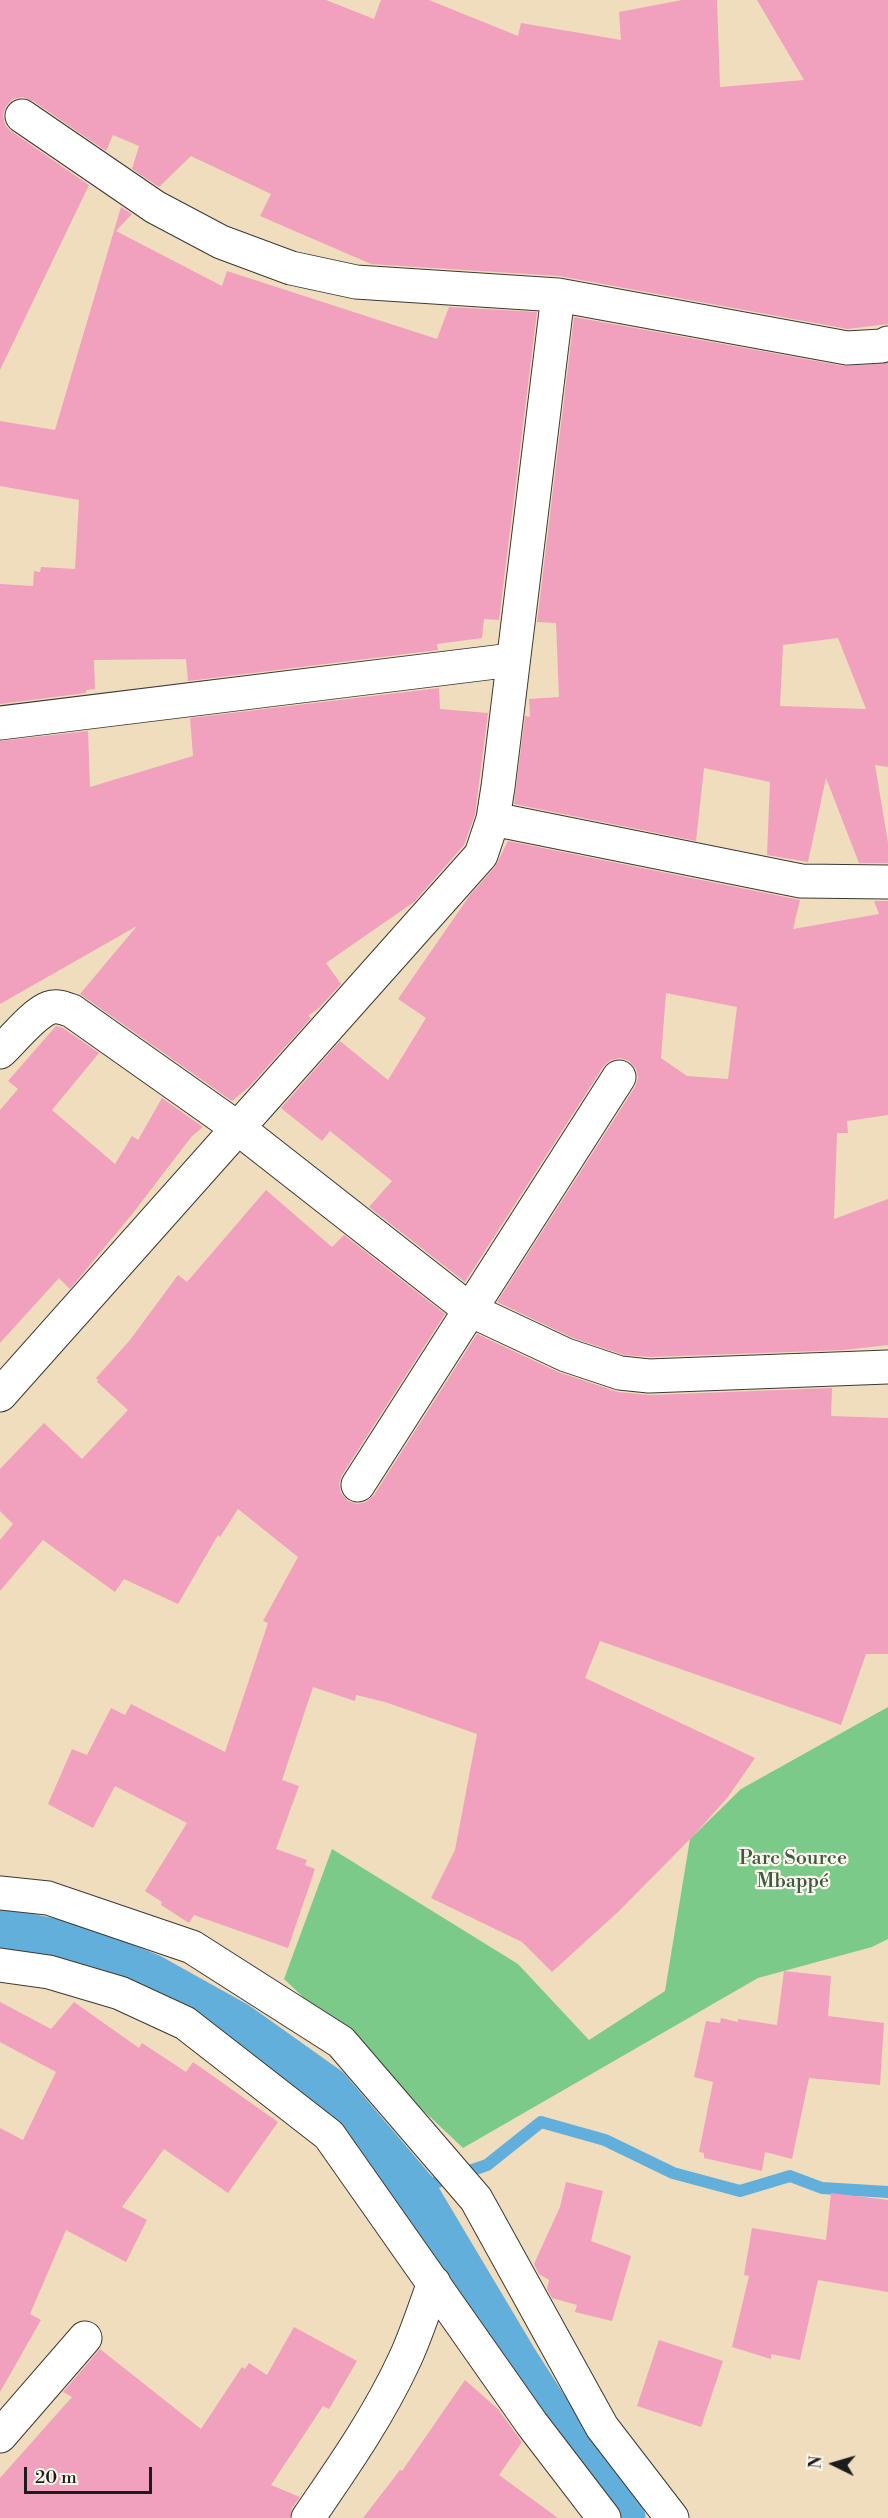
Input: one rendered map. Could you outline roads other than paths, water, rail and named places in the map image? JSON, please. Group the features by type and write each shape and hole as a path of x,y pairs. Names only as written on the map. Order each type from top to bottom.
{"street":[{"path":"22,116 155,207 221,242 291,268 356,282 558,295 847,348 882,346 888,343"},
{"path":"0,1395 481,855 493,819 498,787 558,295"},
{"path":"0,723 512,660"},
{"path":"493,819 801,881 888,882"},
{"path":"0,1052 40,1013 50,1007 72,1011 239,1129 470,1310 566,1355 620,1373 649,1376 888,1367"},
{"path":"358,1485 619,1077"},
{"path":"0,1893 48,1898 192,1947 341,2042 476,2199 602,2427 672,2518"},
{"path":"0,1965 49,1972 120,1993 185,2023 329,2135 532,2424 604,2518"},
{"path":"308,2518 356,2448 386,2398 405,2359 434,2283"},
{"path":"0,2436 85,2338"}],"waterway":[{"path":"0,1930 72,1945 150,1976 238,2025 328,2089 414,2190 514,2358 585,2469 623,2518"},
{"path":"414,2190 487,2165 541,2122 605,2140 673,2173 740,2191 790,2176 822,2188 888,2192"}],"park label":[{"name":"Parc Source Mbappé","path":"793,1870"}]}
